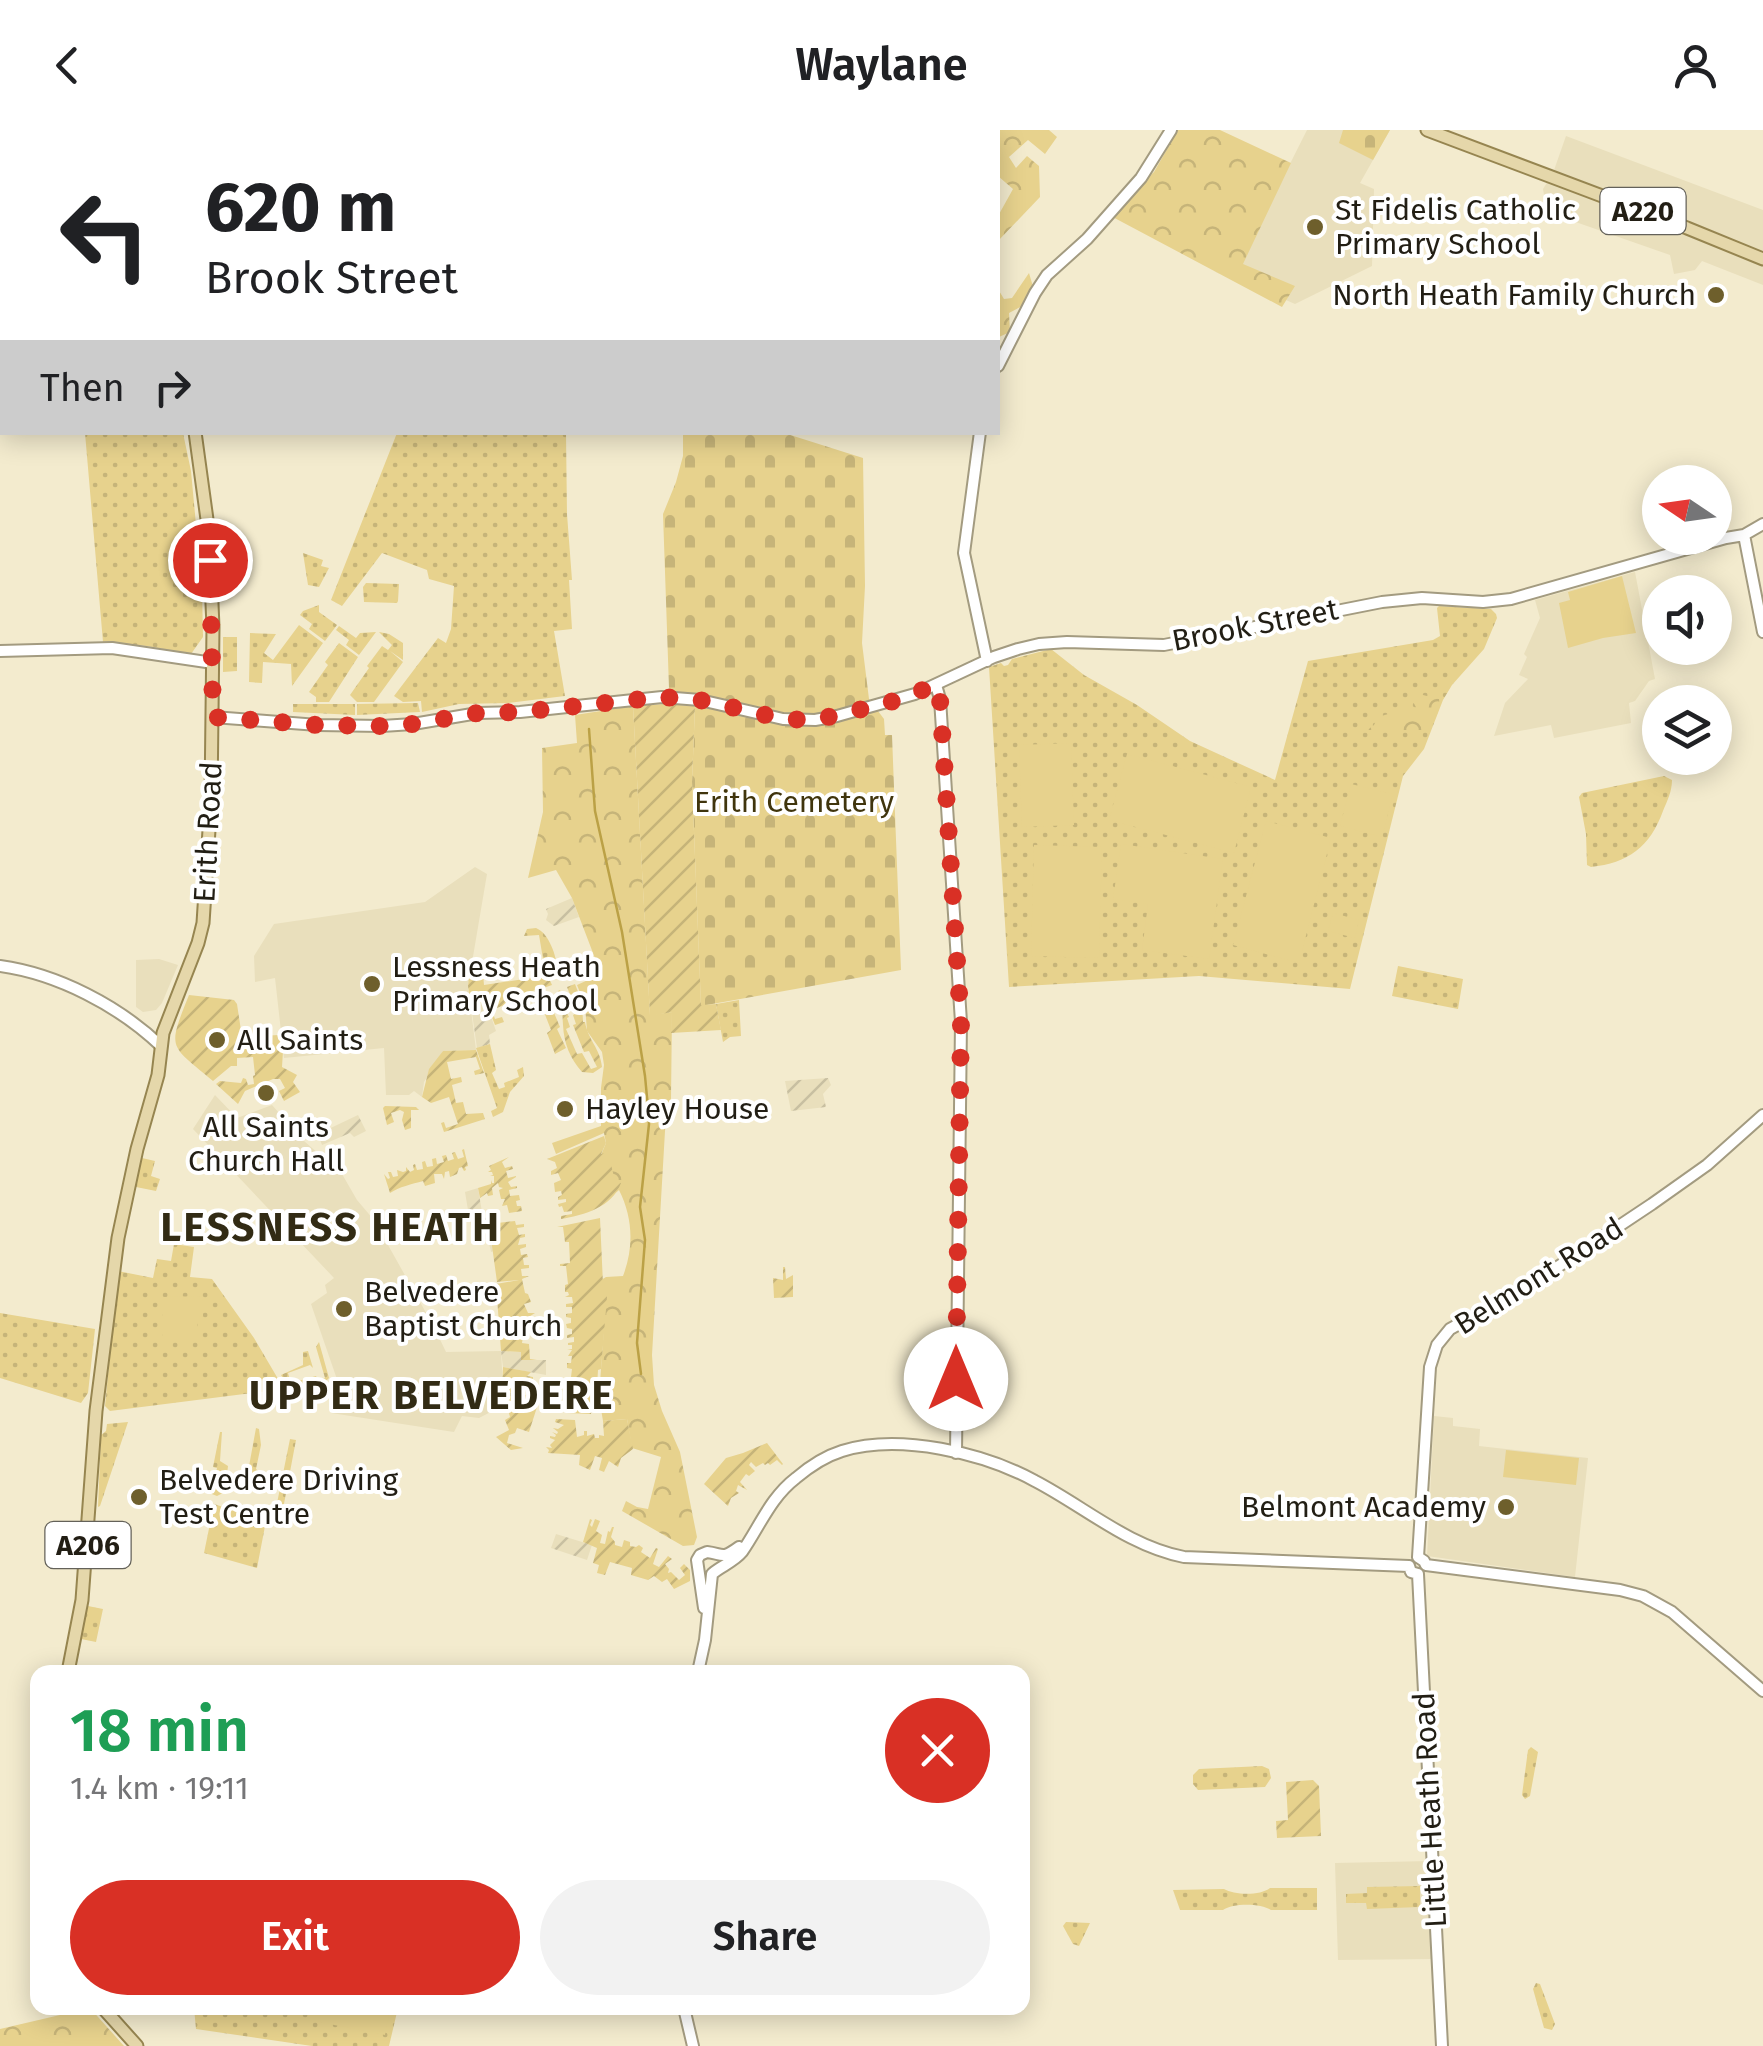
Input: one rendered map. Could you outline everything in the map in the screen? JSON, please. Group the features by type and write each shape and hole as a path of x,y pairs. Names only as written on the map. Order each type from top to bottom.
{"main road":[{"name":"A220","path":"1427,130 1763,259"},
{"name":"Erith Road","path":"160,1046 201,932 211,814 213,663 208,534 195,435"},
{"name":"A206","path":"69,1665 84,1584 96,1416 116,1249 137,1149 158,1076 160,1046"},
{"path":"109,2015 137,2046"}],"street":[{"path":"1000,362 1047,276 1087,239 1141,178 1170,130"},
{"path":"980,435 964,553 988,661"},
{"name":"Brook Street","path":"213,717 382,726 478,713 662,697 700,700 783,719 815,720 888,703 1018,648 1058,642 1183,643 1382,602 1422,598 1504,600 1744,535 1763,524"},
{"path":"1744,535 1763,632"},
{"path":"0,650 112,648 213,663"},
{"path":"936,685 961,1022 956,1452"},
{"path":"0,966 74,988 146,1032 160,1046"},
{"name":"Belmont Road","path":"1418,1566 1430,1367 1443,1336 1460,1322 1532,1284 1652,1204 1707,1165 1763,1114"},
{"path":"699,1571 705,1575 748,1541 783,1489 826,1457 844,1450 911,1446 980,1458 1022,1474 1132,1540 1161,1553 1418,1566 1644,1596 1672,1612 1763,1691"},
{"path":"700,1665 716,1566 707,1552 697,1560 706,1618"},
{"name":"Little Heath Road","path":"1418,1566 1442,2046"},
{"path":"686,2015 693,2046"}],"shaded area":[{"name":"St Fidelis Catholic Primary School","path":"1307,130 1390,130 1360,183 1374,189 1372,266 1295,304 1233,277"},
{"path":"1566,136 1763,210 1763,285 1702,261 1695,270 1674,274 1670,255 1547,212 1543,189"},
{"path":"1635,572 1642,609 1642,665 1652,665 1655,679 1642,685 1635,701 1629,703 1631,723 1554,738 1551,725 1494,736 1505,703 1528,679 1519,675 1540,618 1535,600"},
{"name":"Lessness Heath Primary School","path":"475,867 487,874 468,986 476,1050 443,1051 424,1082 422,1097 414,1091 409,1095 386,1095 384,1048 284,1058 275,978 255,982 254,956 274,924 425,902"},
{"path":"572,898 579,917 554,926 546,920 546,909"},
{"path":"159,959 178,965 162,1003 156,1010 143,1012 136,1007 136,960"},
{"path":"486,1002 496,1031 489,1035 490,1044 477,1048 471,1006"},
{"path":"828,1078 831,1085 823,1094 826,1107 791,1111 785,1081"},
{"path":"215,1095 237,1118 272,1105 304,1141 342,1174 374,1220 446,1352 501,1351 504,1405 479,1418 462,1416 454,1432 331,1413 340,1388 311,1304 327,1293 325,1285 334,1278 193,1129"},
{"path":"358,1115 366,1131 322,1145 318,1134"},
{"path":"478,1188 483,1218 489,1217 494,1251 491,1252 485,1226 471,1228 465,1192"},
{"path":"501,1351 521,1352 522,1360 546,1360 546,1375 503,1367"},
{"name":"Belmont Academy","path":"1434,1416 1453,1418 1453,1426 1480,1429 1479,1446 1588,1458 1575,1577 1427,1556"},
{"path":"556,1534 592,1545 587,1560 551,1548"},
{"path":"1431,1861 1432,1959 1338,1960 1335,1863"}],"green space":[{"path":"1000,130 1049,130 1057,137 1045,154 1028,140 1009,157 1016,168 1027,156 1039,166 1040,197 1000,239 1000,212 1013,189 1000,178"},
{"path":"1178,130 1220,130 1291,163 1243,264 1295,286 1282,307 1107,214 1154,172"},
{"path":"1343,130 1390,130 1373,160 1339,143"},
{"path":"1029,273 1034,290 1024,305 1009,313 1010,332 1000,337 1000,292 1004,299 1012,298"},
{"path":"85,435 183,435 191,471 203,637 191,654 103,642"},
{"path":"396,435 566,435 572,629 554,631 565,696 459,704 422,712 421,701 403,702 394,696 438,638 446,643 451,629 454,586 429,579 427,570 382,553 342,606 331,600"},
{"name":"Erith Cemetery","path":"683,435 790,435 863,458 862,643 869,699 884,719 885,735 892,735 901,970 701,1006 692,782 695,706 669,688 663,514 683,456"},
{"path":"303,553 323,560 321,566 329,568 319,587 308,585"},
{"path":"1622,576 1636,633 1568,648 1559,603 1570,600 1568,592"},
{"path":"366,583 399,584 397,603 364,602"},
{"path":"319,605 319,612 337,625 325,641 309,629 312,624 300,615"},
{"path":"1439,606 1491,609 1497,618 1484,649 1452,685 1424,749 1403,776 1350,989 1199,976 1009,987 989,667 1008,665 1012,659 1051,649 1084,675 1190,741 1275,780 1308,661 1433,640 1440,636"},
{"path":"299,625 323,643 292,686 291,664 263,662 262,683 249,682 250,633 276,634 264,653 273,660"},
{"path":"339,626 356,638 360,633 376,632 359,655 346,645 349,640 336,630"},
{"path":"379,632 403,643 403,660 390,651 403,662 374,702 357,702 350,695 367,666 382,646 388,650 392,645"},
{"path":"223,637 237,637 237,671 223,672"},
{"path":"339,643 358,657 329,702 316,702 309,692"},
{"path":"1410,696 1439,699 1437,714 1424,730 1419,733 1389,727 1378,735 1365,732 1378,717 1418,711"},
{"path":"418,703 420,712 357,715 357,704"},
{"path":"293,704 355,704 355,715 293,712"},
{"path":"633,706 650,1015 672,1012 671,1100 666,1114 652,1355 654,1385 680,1452 697,1537 694,1545 683,1546 622,1511 626,1501 648,1509 661,1457 632,1448 627,1419 603,1421 599,1397 604,1327 596,1283 606,1277 623,1276 629,1254 629,1222 619,1190 603,1204 594,1206 606,1143 604,1133 556,1154 552,1143 601,1126 602,1052 587,1031 585,1005 577,985 601,974 572,898 556,870 528,878 543,812 542,748 577,743 575,715"},
{"path":"633,706 695,706 692,782 701,1005 716,1004 721,1030 671,1033 672,1012 650,1016"},
{"path":"1071,743 1074,825 1022,827 1019,745"},
{"path":"1127,754 1251,787 1234,853 1109,820"},
{"path":"1664,776 1672,780 1670,792 1658,824 1644,843 1616,862 1587,865 1579,797 1582,793"},
{"path":"1351,784 1393,794 1382,837 1340,826"},
{"path":"1266,821 1331,838 1299,963 1233,945"},
{"path":"1121,844 1223,859 1209,959 1142,950 1148,904 1113,899"},
{"path":"1034,845 1102,847 1099,958 1031,956"},
{"path":"1333,913 1359,920 1355,938 1328,931"},
{"path":"536,928 554,952 557,969 551,972 545,971 539,935 524,936 527,929"},
{"path":"471,960 482,962 484,985 548,976 552,985 492,1010 495,1019 502,1017 504,1022 495,1025 486,1002 471,1006"},
{"path":"1398,966 1463,979 1458,1009 1392,996"},
{"path":"575,984 582,1002 583,1022 601,1060 602,1067 593,1073 582,1072 565,1038 560,990 569,1017 570,1027 566,1029 577,1054 582,1053 591,1069 597,1067 589,1051 584,1052 573,1025 573,1015 577,1013 567,987"},
{"path":"189,995 234,1000 242,1037 279,1035 282,1067 297,1075 293,1082 300,1092 284,1101 279,1091 285,1088 280,1079 273,1079 245,1091 238,1104 216,1084 241,1083 243,1078 248,1085 254,1084 253,1057 237,1058 237,1066 231,1066 213,1081 188,1060 176,1045 175,1037"},
{"path":"739,1000 741,1036 723,1042 716,1004"},
{"path":"552,1008 566,1048 555,1054 544,1012"},
{"path":"490,1044 496,1070 492,1073 499,1089 519,1077 517,1070 523,1067 524,1076 510,1092 503,1112 493,1117 491,1111 497,1108 476,1048"},
{"path":"476,1050 484,1073 475,1075 474,1071 480,1069 476,1057 447,1062 451,1079 461,1077 462,1082 452,1085 456,1103 463,1102 466,1114 483,1113 485,1119 444,1132 441,1123 446,1128 458,1124 449,1097 431,1103 422,1097 429,1069 443,1051"},
{"path":"385,1106 419,1110 411,1110 411,1128 405,1130 404,1112 391,1113 394,1122 387,1125"},
{"path":"604,1136 606,1143 601,1154 608,1152 615,1181 621,1183 617,1191 597,1208 561,1219 572,1211 564,1212 559,1207 566,1199 558,1200 562,1195 561,1191 555,1192 554,1183 561,1180 558,1173 551,1175 557,1168 555,1162 547,1159"},
{"path":"464,1149 466,1170 459,1168 450,1177 449,1171 445,1172 444,1179 442,1174 434,1174 435,1183 425,1186 423,1181 390,1193 384,1174 388,1179 388,1172 398,1176 397,1170 406,1171 406,1167 410,1172 415,1164 417,1170 423,1169 425,1161 427,1167 433,1166 432,1159 436,1158 437,1164 444,1162 442,1156 446,1155 448,1161 454,1159 455,1152 458,1159 464,1157"},
{"path":"509,1157 502,1162 505,1168 512,1166 506,1171 508,1178 516,1177 508,1182 511,1187 517,1186 509,1190 510,1196 519,1195 520,1200 516,1201 522,1211 509,1213 507,1205 502,1206 505,1199 501,1199 499,1190 503,1188 498,1183 492,1188 493,1195 487,1193 480,1198 478,1188 491,1184 491,1180 494,1183 489,1166"},
{"path":"142,1158 155,1161 151,1176 160,1179 156,1191 136,1187"},
{"path":"600,1218 607,1297 601,1369 597,1387 593,1388 591,1414 567,1413 560,1408 561,1404 568,1405 570,1399 563,1397 564,1393 571,1394 572,1390 565,1388 571,1386 572,1379 566,1378 571,1377 572,1369 567,1368 572,1356 568,1356 572,1350 567,1349 572,1349 572,1345 568,1343 574,1342 574,1337 567,1338 572,1329 567,1328 571,1318 566,1314 572,1313 572,1307 566,1304 573,1303 572,1297 565,1297 569,1295 565,1292 566,1266 560,1266 570,1263 569,1242 565,1242 563,1227 557,1227"},
{"path":"515,1221 516,1225 524,1224 517,1228 519,1235 525,1234 518,1245 526,1244 520,1249 521,1255 528,1257 523,1258 524,1265 529,1265 521,1269 522,1276 529,1276 522,1279 531,1302 524,1304 528,1313 535,1313 527,1318 532,1327 524,1330 522,1343 529,1344 530,1359 537,1360 521,1360 521,1352 501,1351 496,1284 519,1280 497,1282 489,1224"},
{"path":"174,1244 194,1247 190,1277 212,1279 284,1389 110,1411 105,1406 118,1271 153,1278 157,1259 171,1261"},
{"path":"783,1267 786,1279 793,1275 793,1297 774,1298 773,1278 783,1280"},
{"path":"203,1296 203,1316 197,1317 197,1341 163,1341 163,1297"},
{"path":"0,1313 95,1329 88,1393 81,1403 0,1378"},
{"path":"319,1342 329,1378 325,1382 289,1387 281,1375 303,1365 303,1352 308,1351 313,1368 310,1365 288,1373 291,1383 316,1376 318,1380 325,1378 316,1347"},
{"path":"503,1367 531,1372 527,1376 533,1377 533,1381 526,1381 531,1391 520,1390 519,1394 526,1395 519,1398 517,1406 533,1409 538,1404 529,1432 517,1428 507,1443 523,1448 511,1450 496,1437 509,1430 505,1420 510,1417 502,1390"},
{"path":"556,1419 575,1420 577,1437 587,1431 587,1436 594,1434 599,1438 604,1436 603,1421 627,1419 633,1449 621,1458 618,1467 609,1461 604,1472 599,1470 602,1458 595,1456 590,1470 579,1465 580,1455 548,1453 546,1447 552,1448 555,1440 550,1436 555,1437 552,1432 558,1432 553,1428 564,1425"},
{"path":"128,1422 98,1507 101,1435 107,1424"},
{"path":"256,1428 261,1445 256,1469 262,1474 260,1485 251,1489 245,1488"},
{"path":"220,1432 220,1461 228,1466 225,1492 217,1496 204,1491 212,1492"},
{"path":"290,1439 296,1440 283,1509 275,1513"},
{"path":"767,1443 783,1464 777,1460 756,1467 751,1462 749,1465 755,1471 740,1482 747,1490 738,1485 739,1493 728,1506 704,1484 726,1458"},
{"path":"1506,1450 1579,1458 1576,1485 1503,1477"},
{"path":"214,1504 266,1521 257,1568 204,1553"},
{"path":"590,1519 592,1527 595,1519 600,1521 596,1531 602,1535 600,1543 605,1544 608,1531 614,1527 611,1537 615,1545 622,1547 624,1540 630,1546 639,1545 650,1558 656,1548 653,1564 659,1567 668,1556 672,1559 665,1564 668,1573 679,1580 685,1575 680,1568 684,1564 690,1570 690,1581 674,1589 667,1579 662,1582 654,1576 648,1580 631,1575 632,1568 610,1562 605,1575 597,1573 599,1565 593,1563 597,1548 583,1542"},
{"path":"88,1606 103,1609 96,1642 81,1639"},
{"path":"1531,1747 1538,1752 1530,1796 1525,1799 1522,1795"},
{"path":"1199,1769 1269,1769 1271,1778 1265,1787 1198,1790 1193,1784 1193,1775"},
{"path":"1313,1780 1319,1786 1321,1836 1277,1838 1276,1821 1288,1820 1286,1782"},
{"path":"1420,1886 1420,1907 1367,1909 1366,1903 1346,1903 1346,1894 1367,1893 1367,1887"},
{"path":"1270,1888 1317,1888 1317,1910 1271,1910 1247,1905 1223,1910 1180,1910 1173,1890 1224,1889 1247,1894"},
{"path":"1066,1922 1090,1923 1079,1946 1073,1944 1063,1926"},
{"path":"1536,1983 1540,1984 1555,2024 1552,2030 1544,2028 1533,1989"},
{"path":"60,2015 96,2015 124,2046 0,2046 0,2029"},
{"path":"195,2015 396,2015 389,2046 312,2046 196,2029"},
{"path":"315,2015 389,2015 385,2035 314,2021"}],"waterway":[{"path":"589,729 595,811 622,932 648,1108 640,1207 645,1240 637,1343 641,1374"}],"place":[{"name":"St Fidelis Catholic Primary School","path":"1315,227"},
{"name":"North Heath Family Church","path":"1716,295"},
{"name":"Lessness Heath Primary School","path":"372,984"},
{"name":"All Saints","path":"217,1040"},
{"name":"All Saints Church Hall","path":"266,1093"},
{"name":"Hayley House","path":"565,1109"},
{"name":"Belvedere Baptist Church","path":"344,1309"},
{"name":"Belvedere Driving Test Centre","path":"139,1497"},
{"name":"Belmont Academy","path":"1506,1507"}],"district":[{"name":"LESSNESS HEATH","path":"331,1227"},
{"name":"UPPER BELVEDERE","path":"432,1395"}],"route":[{"path":"210,560 213,717 382,726 478,713 662,697 700,700 796,721 888,703 936,685 961,1022 956,1379"}]}
